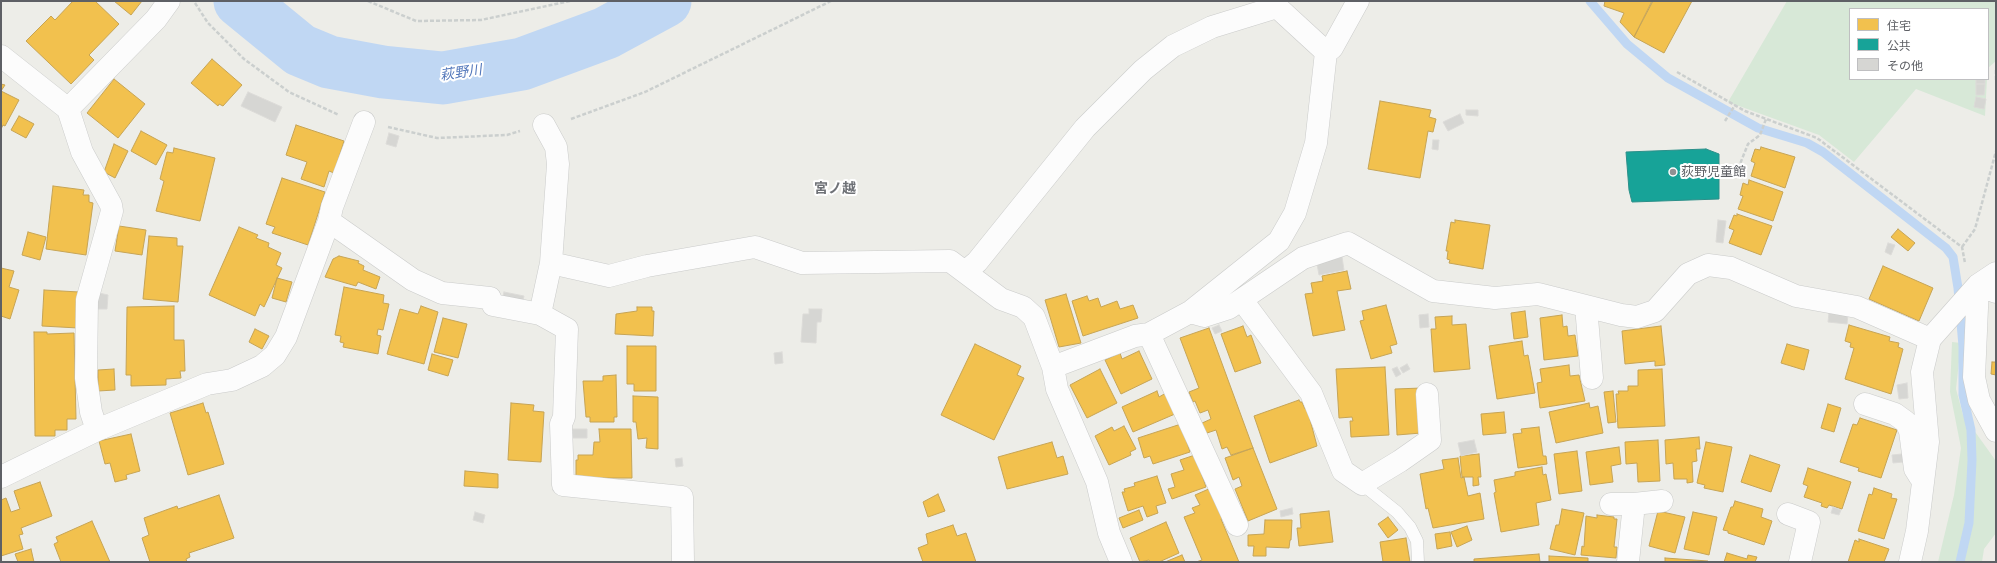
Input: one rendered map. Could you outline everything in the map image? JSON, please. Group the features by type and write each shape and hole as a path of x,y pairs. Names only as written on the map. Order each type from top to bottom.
{"street":[{"path":"68,109 156,19 169,1"},
{"path":"1326,52 1332,48 1358,1"},
{"path":"966,271 977,262 1085,128 1142,70 1173,46 1212,26 1277,7 1326,52"},
{"path":"1053,367 1135,336 1149,334 1190,312 1279,241 1295,213 1316,143 1326,52"},
{"path":"1,56 68,109 82,152 111,205 112,211 87,300 86,378 91,412 97,430"},
{"path":"1,477 97,430 207,384 232,380 262,366 275,355 286,337 364,122"},
{"path":"540,314 551,263 558,164 556,147 544,125"},
{"path":"329,221 418,283 442,293 490,298 493,305 540,314 567,329 564,417 561,424 563,485 682,497 684,562"},
{"path":"1190,312 1204,316 1229,308 1303,258 1348,243 1433,291 1495,298 1538,294 1621,315 1637,317 1655,311 1688,274 1708,265 1731,268 1796,296 1857,306 1931,338"},
{"path":"551,263 609,276 647,266 755,247 802,263 950,261 966,271 980,285 1001,299 1023,307 1034,317 1053,367 1057,389 1097,482 1109,533 1121,562"},
{"path":"1910,562 1917,531 1928,442 1922,372 1931,338 1996,273"},
{"path":"1977,293 1974,377 1979,400 1996,431"},
{"path":"1242,300 1311,393 1343,471 1362,484 1400,461 1430,440 1427,394"},
{"path":"1586,306 1592,378"},
{"path":"1149,334 1237,525"},
{"path":"1865,404 1895,414 1906,422 1910,431 1915,469 1923,481"},
{"path":"1611,504 1662,502"},
{"path":"1628,562 1634,504"},
{"path":"1788,514 1818,524 1800,562"}],"lane":[{"path":"1362,484 1397,512 1410,527 1417,541 1418,562"}],"path":[{"path":"193,1 208,23 244,59 289,92 338,115 437,138 507,135 582,116 645,92 831,1"},
{"path":"368,1 416,21 480,20 570,1"},
{"path":"1996,70 1996,82"},
{"path":"1677,72 1734,106 1817,138 1962,247 1968,285 1977,293"},
{"path":"1725,121 1734,106"},
{"path":"1736,174 1748,144 1760,135 1766,119"},
{"path":"1962,247 1975,229 1996,151"}],"green space":[{"path":"1787,1 1996,1 1996,61 1989,67 1989,8 1849,8 1849,80 1987,80 1985,116 1916,89 1854,162 1819,135 1728,102"},
{"path":"1952,342 1961,343 1956,389 1963,415 1996,461 1996,533 1984,549 1982,562 1938,562 1954,495 1961,448 1950,392"}],"building: 住宅":[{"path":"73,1 95,1 119,24 89,55 94,60 71,84 26,41 51,16 55,20"},
{"path":"114,1 142,1 131,15"},
{"path":"1605,1 1652,1 1634,37 1620,22 1624,13 1604,6"},
{"path":"1653,1 1692,1 1664,53 1634,37"},
{"path":"212,59 242,85 223,106 219,104 218,106 191,83"},
{"path":"114,79 145,104 118,138 87,113"},
{"path":"1,84 5,85 1,91"},
{"path":"1,91 19,100 5,126 3,125 1,129"},
{"path":"1380,101 1431,110 1429,117 1436,119 1433,132 1428,131 1420,178 1368,169"},
{"path":"19,116 34,124 26,138 11,130"},
{"path":"296,125 344,141 334,173 329,171 324,187 301,179 307,162 286,155"},
{"path":"141,131 167,145 156,165 131,151"},
{"path":"114,144 128,151 115,178 104,172"},
{"path":"1761,147 1795,157 1785,188 1751,176 1755,163 1751,161 1755,149 1760,150"},
{"path":"174,148 215,158 200,221 156,211 164,181 160,179 167,152 173,153"},
{"path":"282,178 325,192 308,245 272,233 275,227 266,224"},
{"path":"1749,180 1783,192 1773,221 1738,209 1743,196 1740,195 1743,183 1748,185"},
{"path":"53,186 84,190 83,195 89,195 89,202 93,203 86,255 46,249"},
{"path":"1737,214 1772,226 1761,255 1729,243 1734,230 1729,228 1734,215 1737,216"},
{"path":"1455,220 1490,225 1483,269 1449,263 1450,260 1447,259 1448,251 1446,251 1451,222 1455,223"},
{"path":"119,226 146,230 142,255 115,251"},
{"path":"239,227 258,235 256,238 269,243 268,247 281,253 276,265 282,268 264,307 260,304 255,316 209,295"},
{"path":"1898,229 1915,243 1908,251 1891,237"},
{"path":"28,232 46,237 40,260 22,255"},
{"path":"149,236 177,238 177,246 183,246 178,302 143,299"},
{"path":"339,256 359,261 358,263 364,266 363,270 380,277 376,289 358,282 356,286 325,277 333,259"},
{"path":"1883,266 1933,288 1919,321 1869,299"},
{"path":"1,268 14,271 9,287 19,290 10,319 1,316"},
{"path":"1347,271 1351,289 1337,291 1345,330 1313,336 1305,294 1313,293 1311,283 1323,281 1322,276"},
{"path":"277,278 292,282 286,302 272,298"},
{"path":"344,287 384,295 383,303 389,304 383,330 378,329 377,335 381,336 378,354 343,347 344,343 340,342 341,336 335,335"},
{"path":"44,290 79,292 78,328 42,326"},
{"path":"1066,294 1081,343 1059,347 1045,300"},
{"path":"1087,296 1089,301 1098,298 1101,307 1117,301 1120,309 1133,305 1138,318 1083,336 1072,301"},
{"path":"1386,305 1397,344 1390,346 1392,353 1371,359 1360,321 1364,320 1362,311"},
{"path":"174,306 174,340 184,340 185,371 180,371 181,378 166,379 166,385 131,386 131,375 126,375 127,307"},
{"path":"421,306 438,312 424,364 387,354 400,309 418,314"},
{"path":"637,307 652,307 652,311 654,311 653,336 615,334 616,314 637,311"},
{"path":"1525,311 1528,337 1514,339 1511,313"},
{"path":"1562,315 1563,327 1567,326 1568,336 1575,335 1578,356 1544,360 1540,318"},
{"path":"1452,316 1452,325 1466,324 1470,369 1434,372 1431,329 1436,329 1435,317"},
{"path":"443,318 467,324 458,358 434,352"},
{"path":"1849,325 1890,337 1889,341 1899,343 1898,347 1903,349 1891,394 1845,379 1854,348 1850,347 1851,343 1845,341"},
{"path":"1243,326 1247,337 1251,335 1261,363 1235,372 1221,334"},
{"path":"1661,326 1665,365 1655,366 1655,361 1625,364 1622,331"},
{"path":"1209,328 1253,448 1231,455 1227,447 1222,449 1216,430 1204,434 1200,424 1211,419 1208,410 1200,413 1189,392 1199,388 1180,338"},
{"path":"255,329 269,336 262,349 249,342"},
{"path":"34,332 47,332 47,334 74,333 76,419 67,419 67,430 55,430 55,436 35,436"},
{"path":"1522,341 1524,356 1528,355 1535,393 1497,399 1489,346"},
{"path":"975,344 1021,366 1017,375 1024,378 994,440 941,415"},
{"path":"1787,344 1809,350 1804,370 1781,363"},
{"path":"627,346 656,346 656,391 634,391 634,384 627,384"},
{"path":"1139,351 1152,379 1121,394 1105,360 1120,353 1122,359"},
{"path":"432,354 453,360 448,376 428,370"},
{"path":"1992,362 1996,362 1996,375 1991,374"},
{"path":"1569,365 1570,376 1579,375 1585,401 1540,408 1537,383 1542,382 1540,369"},
{"path":"1385,367 1389,435 1351,437 1350,421 1353,421 1352,417 1339,418 1336,369"},
{"path":"114,369 115,390 98,391 98,370"},
{"path":"1100,369 1117,403 1087,418 1070,385"},
{"path":"1662,369 1665,426 1618,428 1616,394 1619,394 1618,391 1628,391 1628,386 1638,386 1638,370"},
{"path":"616,375 617,417 614,417 614,422 590,422 590,417 586,417 583,381 603,381 603,376"},
{"path":"1422,388 1421,433 1397,435 1395,389"},
{"path":"1157,391 1159,397 1166,393 1175,414 1133,432 1122,407"},
{"path":"1613,391 1616,422 1608,423 1604,392"},
{"path":"633,396 658,397 658,449 646,448 647,438 638,439 636,422 633,422"},
{"path":"1299,400 1302,402 1305,409 1307,408 1317,446 1270,463 1254,416"},
{"path":"203,403 206,413 208,412 224,464 188,475 170,413"},
{"path":"511,403 534,405 533,411 544,412 541,462 508,460"},
{"path":"1589,403 1590,408 1598,406 1603,433 1556,443 1549,412"},
{"path":"1828,404 1841,408 1834,432 1821,428"},
{"path":"1504,412 1506,433 1483,435 1481,414"},
{"path":"1860,418 1897,430 1881,478 1858,471 1859,468 1840,462 1853,424 1857,425"},
{"path":"1181,424 1190,452 1153,464 1150,456 1144,458 1138,438"},
{"path":"1124,426 1136,449 1130,452 1131,455 1109,465 1095,436 1112,427 1114,431"},
{"path":"1539,427 1543,456 1546,456 1547,464 1518,468 1513,434 1522,433 1521,429"},
{"path":"599,429 631,429 632,478 576,478 576,460 578,460 578,455 593,455 594,442 600,442"},
{"path":"131,434 140,471 126,475 127,479 115,482 110,463 105,464 99,441"},
{"path":"1699,437 1700,449 1696,449 1697,461 1692,462 1693,482 1687,483 1687,479 1674,479 1673,463 1666,464 1665,440"},
{"path":"1658,440 1660,481 1638,482 1637,463 1626,464 1625,442"},
{"path":"1052,442 1057,458 1063,456 1068,474 1007,489 998,457"},
{"path":"1706,442 1732,447 1723,492 1704,488 1705,485 1697,483"},
{"path":"1619,447 1621,464 1611,466 1613,482 1590,485 1586,452"},
{"path":"1253,448 1277,509 1248,521 1235,489 1242,486 1239,477 1233,480 1225,458"},
{"path":"1577,451 1582,491 1559,494 1554,454"},
{"path":"1479,454 1481,477 1478,477 1479,485 1473,486 1473,477 1462,477 1460,456"},
{"path":"1195,455 1206,487 1172,499 1168,489 1175,487 1171,474 1184,470 1180,460"},
{"path":"1750,455 1780,465 1771,492 1741,482"},
{"path":"1458,458 1461,478 1464,477 1468,496 1480,493 1484,519 1433,528 1428,508 1426,509 1420,474 1444,469 1442,460"},
{"path":"1542,467 1543,475 1546,474 1551,500 1536,503 1539,525 1501,532 1494,493 1496,492 1494,480 1515,476 1515,472"},
{"path":"1808,468 1851,482 1842,509 1829,505 1827,508 1821,506 1822,503 1804,497 1808,486 1803,484"},
{"path":"465,471 498,474 498,488 464,486"},
{"path":"1157,476 1166,503 1156,506 1158,513 1147,517 1143,506 1128,511 1122,492 1125,492 1124,489 1135,486 1134,483"},
{"path":"40,482 52,516 21,528 23,534 19,535 23,549 1,556 1,500 6,498 11,512 20,509 14,491"},
{"path":"1211,488 1223,518 1221,519 1239,562 1196,562 1202,560 1184,517 1195,513 1192,508 1200,505 1195,495"},
{"path":"1874,488 1892,494 1891,498 1897,499 1884,539 1858,531 1869,494 1872,495"},
{"path":"938,494 945,511 928,517 923,502"},
{"path":"219,495 234,538 189,553 190,557 186,559 187,562 150,562 142,538 149,535 144,518 177,506 178,509"},
{"path":"1735,501 1763,509 1761,517 1772,521 1764,545 1723,530 1731,507 1733,507"},
{"path":"1562,509 1584,513 1575,555 1550,549 1556,525 1559,525"},
{"path":"1139,510 1143,520 1123,528 1119,518"},
{"path":"1329,511 1333,542 1299,546 1297,528 1301,528 1300,514"},
{"path":"1658,511 1685,517 1675,553 1649,546"},
{"path":"1693,512 1717,517 1709,555 1684,549"},
{"path":"1597,515 1614,517 1614,519 1617,519 1614,547 1617,547 1616,558 1581,555 1582,546 1584,547 1586,516 1597,518"},
{"path":"1388,517 1398,530 1388,538 1378,524"},
{"path":"1265,520 1292,520 1289,548 1266,547 1266,556 1253,556 1254,546 1248,546 1248,535 1264,534"},
{"path":"92,521 110,562 61,562 54,544 58,542 56,537"},
{"path":"1166,522 1179,553 1159,562 1150,562 1149,560 1140,562 1130,538"},
{"path":"953,525 957,536 966,533 976,562 923,562 918,548 928,544 926,534"},
{"path":"1467,526 1472,540 1457,547 1451,532"},
{"path":"1450,532 1452,546 1437,549 1435,534"},
{"path":"1406,538 1410,562 1383,562 1380,542"},
{"path":"1859,539 1889,549 1884,562 1848,562 1855,540 1859,542"},
{"path":"31,549 34,562 18,562 15,554"},
{"path":"1727,553 1747,559 1748,555 1757,557 1755,562 1724,562"},
{"path":"1539,554 1540,562 1474,562 1474,559"},
{"path":"1182,555 1185,562 1165,562"},
{"path":"1549,556 1588,558 1588,562 1549,562"},
{"path":"1665,558 1708,561 1708,562 1665,562"}],"building: 公共":[{"name":"荻野児童館","path":"1706,149 1719,154 1719,199 1632,202 1629,190 1626,152"}],"building: その他":[{"path":"1976,80 1985,80 1985,84 1976,84"},
{"path":"1976,84 1985,84 1984,95 1976,95"},
{"path":"248,92 282,107 275,122 241,106"},
{"path":"1976,97 1986,99 1984,109 1974,107"},
{"path":"1466,110 1478,110 1478,116 1466,115"},
{"path":"1460,114 1464,123 1448,131 1443,122"},
{"path":"389,133 399,136 396,147 386,144"},
{"path":"1433,140 1439,140 1438,150 1432,149"},
{"path":"1718,220 1726,221 1723,243 1716,242"},
{"path":"1888,243 1895,245 1891,255 1885,252"},
{"path":"1342,257 1344,270 1319,275 1317,264"},
{"path":"504,292 524,296 522,305 502,300"},
{"path":"99,293 108,295 107,309 97,309"},
{"path":"809,309 822,309 821,322 817,322 816,343 801,342 803,314 809,314"},
{"path":"1829,313 1848,315 1847,324 1828,322"},
{"path":"1428,314 1429,327 1420,328 1419,315"},
{"path":"1219,325 1222,331 1215,334 1212,328"},
{"path":"782,352 783,363 775,364 774,353"},
{"path":"1407,364 1410,369 1403,373 1400,368"},
{"path":"1397,367 1401,374 1396,377 1392,369"},
{"path":"1907,383 1908,398 1899,399 1897,385"},
{"path":"572,429 587,429 587,438 572,438"},
{"path":"1474,440 1477,452 1461,456 1458,443"},
{"path":"1902,454 1903,462 1893,463 1892,455"},
{"path":"682,458 683,466 676,467 675,459"},
{"path":"1833,507 1841,510 1839,515 1831,513"},
{"path":"1292,508 1293,514 1281,517 1280,511"},
{"path":"475,512 485,515 483,523 473,520"}],"waterway":[{"name":"萩野川","path":"240,1 300,50 329,62 383,72 443,78 522,64 606,33 665,1"},
{"path":"1590,1 1627,44 1668,78 1758,128 1807,143 1823,152 1946,248 1953,257 1958,288 1963,346 1963,395 1971,430 1972,460 1969,523 1960,562"}],"place":[{"name":"荻野児童館","path":"1673,172"}],"district":[{"name":"宮ノ越","path":"835,189"}]}
